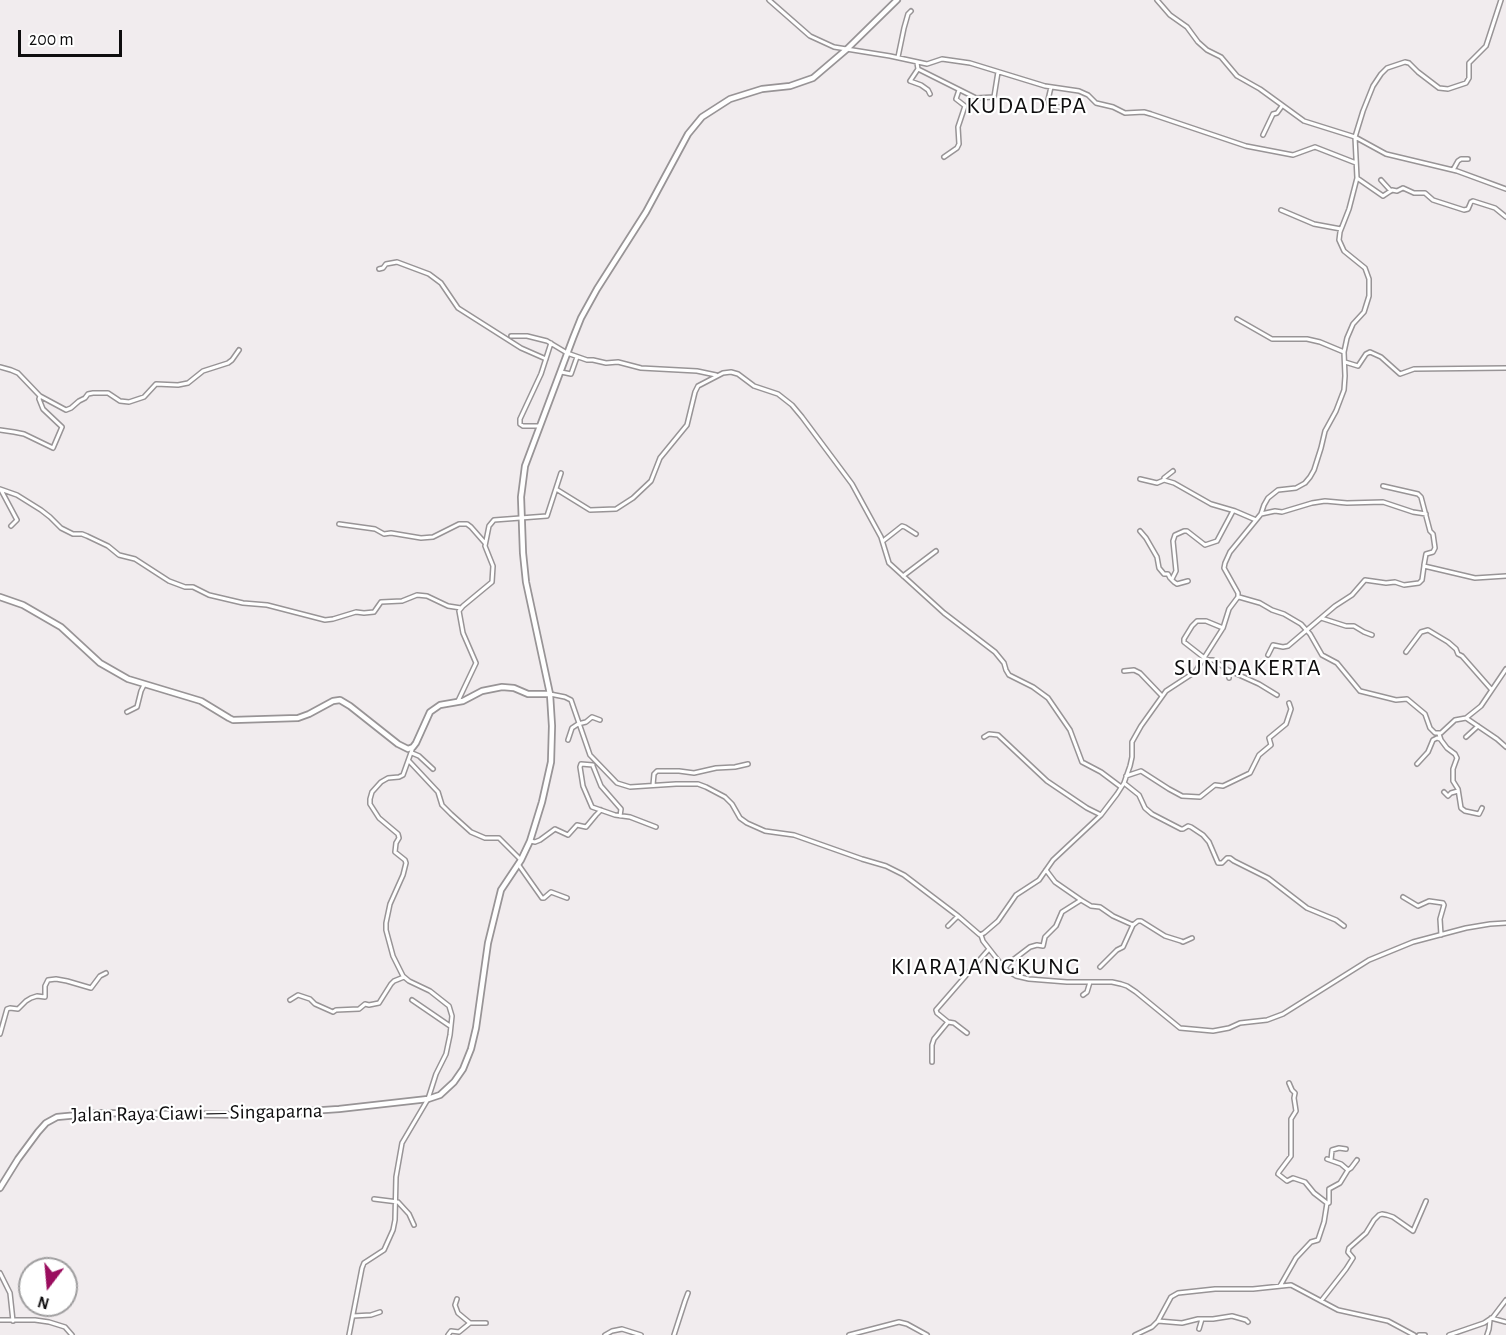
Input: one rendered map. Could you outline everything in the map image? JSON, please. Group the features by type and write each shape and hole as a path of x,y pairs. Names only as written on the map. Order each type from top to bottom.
{"main road":[{"name":"Jalan Raya Ciawi — Singaparna","path":"0,1188 38,1132 52,1120 65,1115 100,1113 250,1115 339,1109 428,1100 440,1095 454,1082 463,1069 471,1049 488,942 501,890 530,841 551,762 550,694 526,582 521,497 525,469 581,318 645,212 688,134 702,117 730,99 762,89 790,86 813,78 847,49 897,0"},
{"path":"0,597 23,605 61,627 100,663 128,679 201,702 234,720 298,718 333,701 340,700 401,747 412,750 428,715 440,705 457,703 482,692 502,687 514,688 528,694 550,694"}],"street":[{"path":"769,0 810,36 834,47 927,64 942,59 970,63 1051,87 1081,91 1097,103 1125,113 1149,113 1246,146 1292,155 1316,147 1356,163"},
{"path":"1157,0 1170,15 1187,27 1206,50 1219,56 1239,77 1306,122 1355,137 1386,154 1453,170 1506,189"},
{"path":"981,935 998,921 1016,895 1036,883 1053,860 1101,815 1126,776 1131,762 1132,741 1168,689 1194,674 1223,628 1229,609 1238,597 1225,570 1225,563 1230,552 1261,513 1265,502 1275,492 1298,487 1305,483 1312,474 1324,431 1344,390 1344,352 1352,325 1365,309 1370,288 1365,268 1345,252 1339,240 1357,178 1355,137 1373,87 1381,74 1390,66 1404,62 1439,88 1467,83 1469,64 1486,46 1501,0"},
{"path":"898,57 904,28 911,11"},
{"path":"917,62 918,69 910,82 921,85 929,92 932,87"},
{"path":"918,69 976,98 993,98 998,72"},
{"path":"1051,87 1049,104 1055,107 1066,107"},
{"path":"944,157 959,144 958,125 965,106 956,99 959,90"},
{"path":"1263,135 1273,114 1277,113 1282,106"},
{"path":"1453,170 1458,161 1468,159"},
{"path":"1357,178 1383,196 1403,188 1414,193 1425,193 1433,200 1465,211 1473,201 1495,208 1506,217"},
{"path":"1381,180 1391,191"},
{"path":"1281,210 1314,224 1341,230"},
{"path":"379,269 386,264 397,262 429,274 441,283 458,308 523,348 546,359"},
{"path":"1237,319 1272,339 1307,339 1344,352"},
{"path":"511,336 527,336 551,343 567,353 587,360 618,362 641,368 697,371 718,375"},
{"path":"540,426 523,426 520,424 520,419 541,374 551,343"},
{"path":"0,367 18,373 40,396 66,410 88,394 108,393 120,401 129,402 144,397 157,383 178,385 188,383 203,371 228,363 239,350"},
{"path":"1345,362 1358,366 1370,352 1381,357 1400,374 1414,369 1506,368"},
{"path":"560,372 571,374 577,357"},
{"path":"556,489 592,510 615,509 650,484 662,455 686,426 696,388 700,385 728,372 736,374 754,386 778,394 792,405 852,484 883,541 888,562 944,613 995,652 1004,663 1009,675 1033,687 1048,698 1070,730 1082,762 1139,795 1146,810 1152,814 1181,829 1188,826 1203,835 1209,842 1218,863 1230,858 1268,878 1307,908 1336,920 1344,926"},
{"path":"0,430 24,434 54,448 62,427 43,409 40,396"},
{"path":"1140,479 1157,483 1173,471"},
{"path":"457,703 476,663 463,633 459,611 492,583 492,565 485,547 489,527 493,520 548,516 561,473"},
{"path":"1164,480 1174,483 1211,504 1256,520"},
{"path":"1268,655 1273,645 1288,646 1352,595 1364,581 1395,582 1404,585 1420,583 1427,554 1435,550 1433,534 1430,531 1422,498 1419,494 1383,486"},
{"path":"1,489 17,519 12,526"},
{"path":"1,489 41,510 61,528 73,534 84,534 108,546 119,555 132,557 169,581 226,599 267,605 325,620 356,612 374,612 381,602 403,601 417,595 461,608"},
{"path":"1261,513 1276,510 1282,512 1325,501 1383,502 1426,514"},
{"path":"1172,579 1176,571 1173,541 1175,535 1187,531 1205,545 1217,540 1233,511"},
{"path":"339,524 375,529 383,534 392,533 420,538 434,536 461,524 471,526 485,543"},
{"path":"883,541 902,526 916,534"},
{"path":"1140,531 1157,557 1163,574 1168,574 1177,584 1188,581"},
{"path":"903,576 936,551"},
{"path":"1424,566 1475,578 1506,576"},
{"path":"1238,597 1284,614 1301,624 1322,655 1337,663 1358,690 1396,700 1407,699 1425,714 1432,731 1438,734 1457,758 1454,781 1461,807 1463,810 1479,814 1482,808"},
{"path":"1321,618 1346,626 1354,626 1372,634"},
{"path":"1223,628 1202,620 1197,621 1184,642 1207,660 1213,660 1277,695"},
{"path":"1406,652 1421,632 1428,630 1456,649 1491,689"},
{"path":"1438,734 1454,720 1466,718 1481,706 1506,669"},
{"path":"1124,671 1134,670 1140,673 1162,696"},
{"path":"1228,670 1229,678"},
{"path":"127,712 137,707 144,685"},
{"path":"550,694 571,700 602,786 621,809 620,816"},
{"path":"1126,776 1141,771 1182,796 1200,797 1215,785 1223,786 1250,773 1259,755 1271,745 1269,738 1286,724 1291,709 1290,703"},
{"path":"568,740 570,730 578,724 585,723 592,717 600,720"},
{"path":"1466,718 1506,747"},
{"path":"1466,737 1478,726"},
{"path":"984,737 989,734 998,735 1047,781 1101,815"},
{"path":"1417,764 1428,752 1433,740 1440,739"},
{"path":"349,1335 364,1263 381,1253 393,1230 396,1177 402,1143 428,1100 436,1074 446,1054 452,1016 449,1006 430,991 404,977 393,956 386,927 390,904 404,875 406,863 395,852 398,834 379,818 370,802 372,792 380,783 386,779 402,776 412,750 433,769"},
{"path":"409,761 438,792 442,805 471,832 485,837 499,838 519,862 542,898 551,892 567,898"},
{"path":"656,827 592,807 584,786 580,770 581,764 594,763 622,786 698,784 728,799 740,818 765,831 794,835 862,860 886,866 904,875 981,935 989,949 1014,975 1021,978 1067,982 1112,982 1128,986 1180,1028 1219,1030 1240,1023 1267,1020 1283,1014 1372,958 1413,942 1474,926 1506,924"},
{"path":"653,785 654,774 657,771 694,773 748,765"},
{"path":"1444,792 1448,796 1458,791"},
{"path":"530,841 540,840 555,829 568,835 577,825 585,827 601,810"},
{"path":"1046,870 1055,882 1081,900 1091,906 1100,907 1133,925"},
{"path":"1403,897 1418,906 1429,901 1443,903 1440,919 1441,935"},
{"path":"1005,968 1030,947 1043,946 1045,937 1056,926 1062,912 1081,900"},
{"path":"948,926 958,916"},
{"path":"1100,967 1123,947 1133,925 1138,921 1165,936 1183,942 1192,938"},
{"path":"967,1033 954,1023 948,1022 936,1010 989,949"},
{"path":"0,1034 7,1009 18,1009 26,1001 37,996 45,997 45,986 48,980 67,981 91,988 105,973"},
{"path":"290,1000 298,994 332,1012 360,1009 365,1004 379,1003 391,984 404,977"},
{"path":"1083,995 1087,992 1090,982"},
{"path":"412,1000 450,1026"},
{"path":"932,1062 934,1039 948,1022"},
{"path":"1289,1083 1295,1093 1296,1111 1291,1119 1291,1156 1278,1174 1287,1181 1293,1178 1305,1182 1327,1204"},
{"path":"1346,1149 1332,1150 1329,1160 1341,1164 1348,1170"},
{"path":"1280,1286 1296,1258 1311,1242 1318,1239 1329,1203 1328,1190 1340,1183 1358,1160"},
{"path":"374,1199 398,1202 409,1214 414,1225"},
{"path":"1321,1301 1353,1258 1348,1252 1349,1248 1366,1233 1379,1215 1394,1217 1413,1231 1426,1201"},
{"path":"0,1273 10,1293 13,1321"},
{"path":"1135,1335 1152,1327 1158,1321 1171,1297 1178,1293 1294,1286 1342,1312 1388,1321 1414,1335"},
{"path":"674,1335 688,1293"},
{"path":"457,1299 455,1305 458,1313 470,1323 486,1323"},
{"path":"1486,1335 1491,1319 1506,1300"},
{"path":"353,1316 381,1312"},
{"path":"1158,1321 1182,1323 1232,1316 1248,1322"},
{"path":"1199,1329 1202,1319"},
{"path":"1451,1335 1491,1319 1506,1322"},
{"path":"0,1320 35,1320 61,1325 72,1335"},
{"path":"849,1335 899,1322 927,1335"},
{"path":"448,1335 452,1331 460,1333 470,1323"},
{"path":"605,1335 622,1329 641,1335"},
{"path":"1419,1335 1425,1335"}],"district":[{"name":"KUDADEPA","path":"1027,106"},
{"name":"SUNDAKERTA","path":"1248,668"},
{"name":"KIARAJANGKUNG","path":"986,967"}]}
